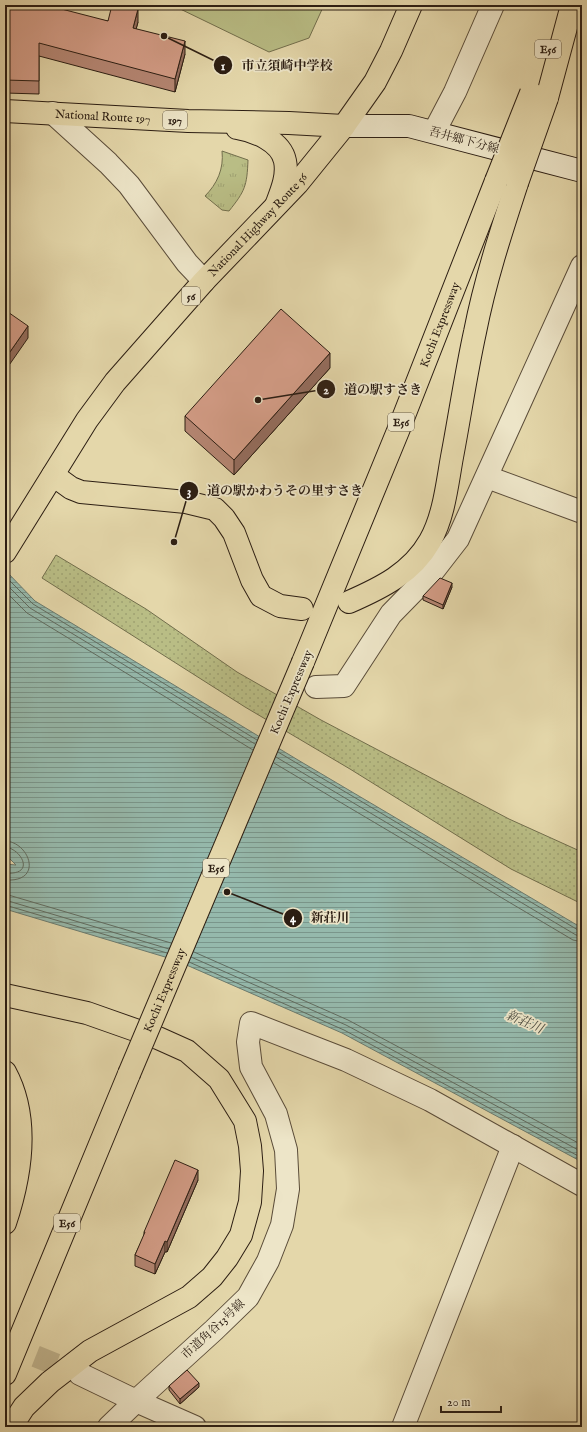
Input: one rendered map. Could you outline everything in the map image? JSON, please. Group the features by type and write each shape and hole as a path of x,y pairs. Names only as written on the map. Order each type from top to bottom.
{"highway":[{"name":"National Highway Route 56","path":"5,552 87,420 115,382 204,281 297,184 344,126 375,82 392,50 411,5"},
{"name":"E56","path":"539,95 565,5"},
{"path":"349,602 380,588 408,568 417,559 430,541 442,511 475,331 493,256 506,182 572,5"},
{"name":"National Route 197","path":"5,111 188,120 289,122 344,126"},
{"path":"188,120 248,130 271,141 283,155 286,162 284,184 277,204"},
{"name":"Kochi Expressway","path":"5,1374 129,1074 304,662 398,431 506,182"},
{"path":"52,476 71,488 81,492 186,502 215,509 224,518 234,533 252,580 261,596 280,606 302,609"},
{"path":"5,996 87,1013 158,1038 187,1051 218,1078 245,1121 250,1146 252,1171 250,1202 241,1235 228,1258 212,1277 189,1297 90,1351 50,1382 24,1407 11,1427"},
{"path":"5,1072 9,1079 17,1104 20,1131 20,1157 16,1184 5,1223"}],"street":[{"path":"434,132 455,92 493,5"},
{"path":"53,113 108,163 129,185 187,263 204,281"},
{"name":"吾井郷下分線","path":"344,126 409,126 582,171"},
{"path":"316,687 344,686 391,614 434,570 458,539 582,266"},
{"path":"487,477 582,512"},
{"name":"市道角谷13号線","path":"109,1427 136,1400 214,1330 248,1297 268,1261 282,1225 288,1189 286,1150 276,1114 251,1067 248,1042 251,1023 346,1060 430,1100 513,1146"},
{"path":"403,1427 513,1146 582,1185"},
{"path":"80,1374 195,1427"}],"green space":[{"path":"172,5 324,5 309,38 269,52"},
{"path":"222,151 248,160 247,176 244,188 239,198 229,211 222,210 205,196 219,176 222,164"},
{"path":"56,555 146,609 237,672 321,720 509,819 582,852 582,904 511,869 350,769 245,707 42,578"}],"water":[{"path":"5,570 35,601 298,760 582,928 582,1162 342,1033 175,960 5,909 5,864 16,865 5,854"}],"building":[{"path":"5,5 46,5 108,21 112,5 125,5 138,9 133,28 185,41 175,79 39,43 39,81 5,80"},
{"path":"281,309 330,353 234,460 185,416"},
{"path":"5,310 28,326 5,359"},
{"path":"440,578 452,583 443,605 423,596"},
{"path":"175,1160 198,1170 167,1242 165,1241 155,1264 135,1255"},
{"path":"187,1370 199,1383 180,1399 169,1386"}],"tunnel":[{"path":"5,1344 80,1374"}],"place":[{"name":"市立須崎中学校","path":"164,36"},
{"name":"道の駅すさき","path":"258,400"},
{"name":"道の駅かわうその里すさき","path":"174,542"},
{"name":"新荘川","path":"227,892"}]}
